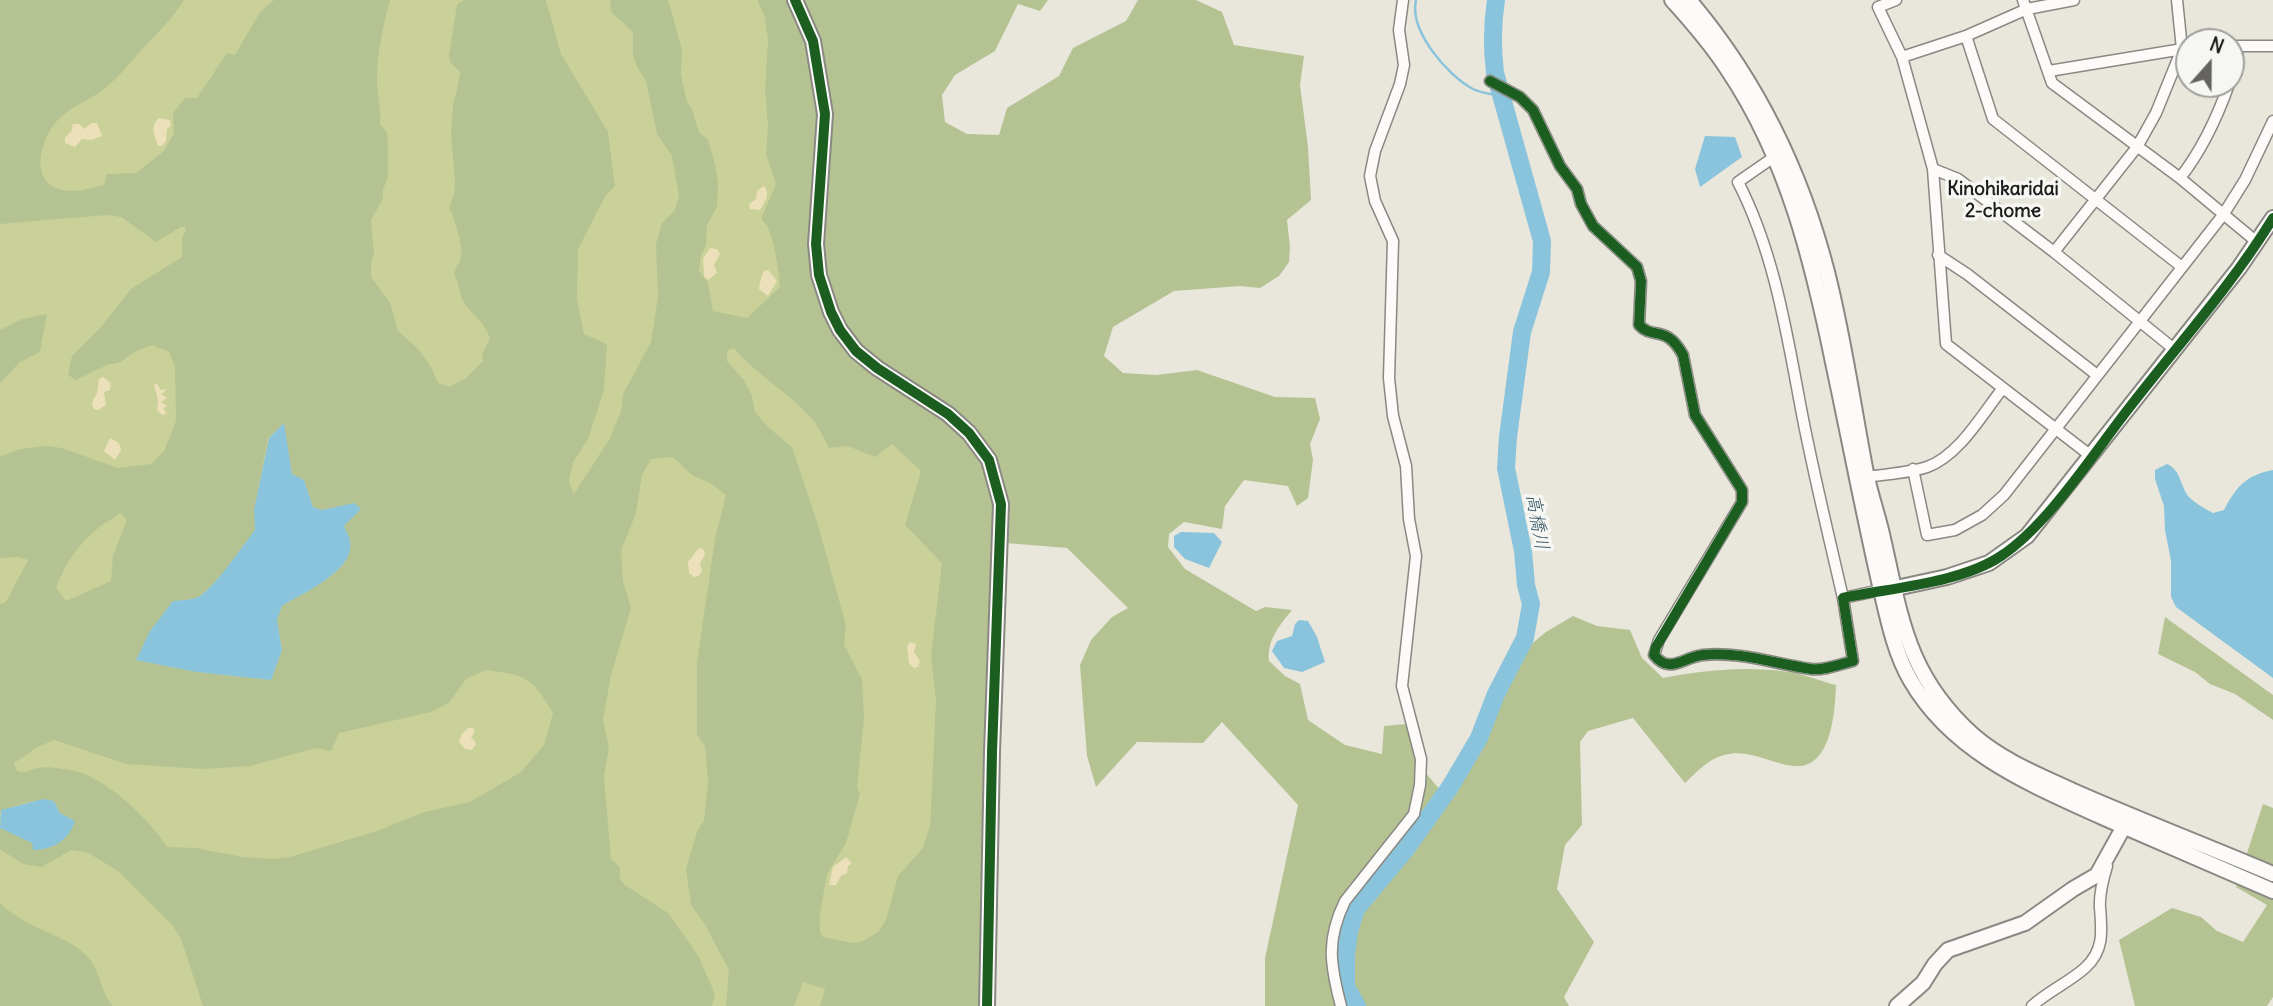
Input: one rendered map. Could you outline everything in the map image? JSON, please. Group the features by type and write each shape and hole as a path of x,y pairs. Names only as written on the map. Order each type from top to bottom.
{"street":[{"path":"795,0 813,41 825,114 816,244 818,275 831,312 840,330 856,351 877,368 948,414 969,433 989,460 1001,504 987,1006"},
{"path":"1341,1006 1333,974 1331,937 1345,901 1414,814 1422,759 1402,686 1416,556 1409,519 1406,466 1393,416 1389,378 1393,240 1375,201 1370,176 1375,151 1400,84 1404,65 1399,30 1403,0"},
{"path":"1672,0 1700,30 1749,104 1798,215 1814,272 1887,590"},
{"path":"1689,0 1738,63 1763,106 1786,152 1812,222 1827,273 1867,477 1892,633 1910,680 1930,709 1957,737 1982,757 2024,781 2273,874"},
{"path":"1896,0 1878,7 1902,57 1933,169 1946,344 2091,456"},
{"path":"1902,57 1966,36 2025,5 2074,0"},
{"path":"2177,0 2182,28"},
{"path":"2025,5 2052,83 2179,178 2258,243"},
{"path":"1966,36 1993,119 2182,267"},
{"path":"2245,46 2273,46"},
{"path":"2049,71 2175,50"},
{"path":"2054,252 2137,147 2175,72"},
{"path":"1490,81 1520,97 1533,110 1560,166 1577,189 1581,204 1593,226 1637,267 1641,281 1639,325 1643,330 1671,338 1678,346 1695,415 1742,491 1742,502 1659,640 1654,655 1672,666 1702,655 1737,656 1813,670 1853,661 1843,598 1773,272 1751,208 1738,182 1774,157"},
{"path":"2179,178 2194,160 2223,98"},
{"path":"1913,470 1927,535 1955,530 1992,507 2223,215 2245,180 2273,121"},
{"path":"1933,169 1958,179 2174,349"},
{"path":"1843,598 1960,574 2002,555 2036,526 2258,243 2273,218"},
{"path":"1938,255 1967,274 2097,375"},
{"path":"1867,477 1930,467 1952,453 2003,388"},
{"path":"1897,1006 1923,983 1934,964 1948,950 2025,923 2097,875 2127,821"},
{"path":"2127,821 2273,891"},
{"path":"2032,1006 2053,988 2068,981 2098,954 2102,929 2102,889 2110,855"}],"green space":[{"path":"0,0 789,0 934,413 985,788 858,1006 0,1006"},
{"path":"0,0 184,0 166,24 113,81 63,115 53,126 42,150 43,176 56,188 74,191 104,185 107,174 136,173 164,151 174,133 173,113 185,98 197,98 227,53 235,55 260,12 274,0 390,0 381,40 377,81 380,124 387,133 388,176 383,198 371,220 374,255 371,261 371,277 390,303 398,331 418,349 438,383 449,387 466,378 483,361 482,355 490,338 484,326 463,301 454,274 462,254 449,208 455,181 451,135 453,103 460,72 450,62 449,55 457,5 464,0 546,0 561,54 608,132 615,186 606,195 578,249 577,299 584,334 607,344 604,390 588,439 573,462 569,482 574,494 609,440 621,412 623,394 651,342 658,297 656,244 662,223 675,210 679,196 672,156 657,134 646,81 633,55 633,32 611,12 610,0 667,0 669,3 682,50 681,75 687,102 699,132 708,140 718,183 717,206 707,226 706,245 701,255 699,271 708,283 713,311 747,318 780,287 773,241 761,219 776,184 766,154 768,124 765,90 768,41 765,17 757,0 1048,0 1040,11 1018,4 995,51 955,75 942,95 945,122 967,134 999,135 1007,108 1059,76 1073,48 1126,21 1138,0 1196,0 1222,12 1234,45 1304,56 1300,85 1311,200 1287,220 1289,262 1279,276 1260,288 1240,286 1174,291 1113,327 1104,356 1123,373 1156,375 1197,370 1275,397 1315,398 1320,419 1310,444 1313,460 1308,498 1297,506 1288,486 1244,480 1225,506 1222,529 1184,522 1169,534 1168,547 1185,569 1256,611 1265,607 1292,610 1272,640 1269,661 1285,676 1300,684 1308,720 1345,745 1382,754 1384,726 1406,724 1415,760 1440,790 1473,736 1502,668 1546,632 1573,616 1597,626 1630,630 1642,658 1663,678 1710,671 1757,669 1794,673 1836,685 1829,737 1816,759 1806,765 1793,766 1733,753 1703,766 1685,783 1633,718 1588,731 1580,742 1582,825 1565,845 1557,889 1594,942 1564,997 1569,1006 1265,1006 1265,958 1298,805 1222,722 1203,743 1137,742 1096,787 1087,756 1080,665 1091,640 1112,617 1128,608 1067,548 1006,543 989,1006 820,1006 825,989 803,982 794,1006 726,1006 729,970 704,923 691,905 686,869 697,832 704,820 708,782 705,746 697,735 697,662 715,539 726,495 710,483 692,475 673,457 651,459 642,475 636,513 621,551 623,581 631,608 611,675 603,720 609,748 604,777 611,859 620,867 620,879 625,885 668,913 699,957 715,994 712,1006 203,1006 181,939 173,926 118,871 88,853 71,850 42,867 23,864 0,849 0,828 32,843 33,849 41,849 59,843 75,821 60,813 54,801 26,802 0,812 0,604 6,602 28,560 19,557 0,558 0,457 20,449 47,446 62,448 118,468 151,464 164,451 176,421 175,367 169,352 152,345 134,352 121,362 107,365 76,380 68,375 72,356 101,327 131,289 182,257 182,238 186,230 181,227 156,242 121,217 107,215 0,224","holes":["734,348 752,367 803,409 817,426 829,448 848,446 875,457 892,444 921,471 905,525 942,563 931,656 936,701 930,827 922,849 898,876 886,920 879,931 863,941 852,943 823,937 820,932 820,914 827,874 846,843 860,794 857,788 864,718 862,679 844,645 846,625 818,525 792,447 755,412 752,396 743,379 727,361 727,351","283,424 292,474 304,480 313,507 322,510 354,503 344,526 351,544 331,577 282,606 277,620 282,650 270,680 196,672 136,660 173,601 193,599 203,594 255,530 254,510 268,438","120,513 127,520 113,555 111,581 66,601 56,588 63,571 78,549 100,527","486,670 519,676 533,685 553,713 544,745 521,772 470,802 424,812 377,831 290,857 243,857 196,848 167,847 138,812 96,780 83,773 54,768 41,767 20,772 14,763 54,740 126,764 202,769 250,766 316,748 331,751 339,733 431,712 449,703 466,679"]},
{"path":"47,314 40,352 20,362 0,383 0,330 22,319"},
{"path":"2165,617 2273,695 2273,720 2235,694 2210,684 2195,672 2158,654"},
{"path":"2263,804 2273,808 2273,997 2267,1006 2135,1006 2119,940 2172,908 2201,917 2217,931 2243,942 2267,905 2236,887"},
{"path":"0,903 21,919 69,943 88,957 113,1006 0,1006"}],"sand":[{"path":"159,118 170,120 171,126 167,129 166,141 162,146 158,146 154,132 154,125"},
{"path":"97,123 102,136 91,140 82,139 75,147 65,143 65,137 71,132 73,124 79,124 84,129"},
{"path":"764,186 767,195 762,207 760,210 750,209 749,204 756,199 757,191"},
{"path":"710,248 717,249 720,254 714,265 717,273 708,280 704,276 703,259"},
{"path":"768,270 777,281 768,296 759,289 764,271"},
{"path":"103,377 111,383 110,390 104,392 106,405 98,410 94,409 92,402 97,393 99,379"},
{"path":"157,384 161,390 167,389 161,394 167,398 161,402 167,406 163,409 167,413 162,415 157,410 158,400 154,385"},
{"path":"110,438 119,443 121,450 115,460 104,451"},
{"path":"699,548 703,549 705,554 700,564 702,571 699,576 694,577 689,573 688,562"},
{"path":"910,642 916,644 914,652 920,661 918,667 914,668 909,663 907,646"},
{"path":"468,728 475,731 471,738 476,745 471,750 465,749 459,742"},
{"path":"846,857 852,863 848,866 847,873 841,876 836,885 829,885 833,867"}],"water":[{"path":"1705,136 1735,137 1742,157 1700,187 1695,169"},
{"path":"284,423 292,474 304,480 313,507 322,510 354,503 361,509 344,526 350,542 344,563 325,580 282,606 277,620 282,650 271,680 196,672 136,660 150,631 173,601 193,599 203,594 255,530 254,510 269,438"},
{"path":"2167,464 2178,474 2189,497 2213,513 2224,510 2243,483 2256,475 2273,470 2273,678 2176,607 2171,597 2171,561 2164,506 2155,479 2155,470"},
{"path":"1181,532 1214,533 1222,542 1209,568 1185,559 1174,547 1174,536"},
{"path":"1299,620 1308,621 1317,637 1325,662 1302,672 1284,668 1272,651 1277,641 1292,636"},
{"path":"43,799 54,801 60,813 75,821 69,834 59,843 33,850 32,843 0,828 1,810"}],"waterway":[{"path":"1416,0 1418,25 1442,63 1473,89 1500,96"},
{"name":"高橋川","path":"1357,1006 1346,987 1349,931 1356,909 1406,849 1450,787 1479,738 1496,694 1525,638 1531,604 1506,468 1522,332 1541,272 1542,241 1495,73 1493,36 1496,0"}],"cycle path":[{"path":"795,0 813,41 825,114 816,244 819,275 831,312 840,330 856,351 877,368 948,414 969,433 989,460 1001,504 987,1006"},
{"path":"1490,81 1520,97 1533,110 1560,166 1577,189 1581,204 1593,226 1637,267 1641,281 1639,325 1649,332 1671,339 1677,345 1683,355 1695,415 1742,490 1742,502 1656,647 1654,655 1666,664 1717,654 1816,669 1853,661 1843,598 1966,573 2001,556 2019,543 2069,488 2222,291 2273,218"}],"district":[{"name":"Kinohikaridai 2-chome","path":"2003,201"}]}
